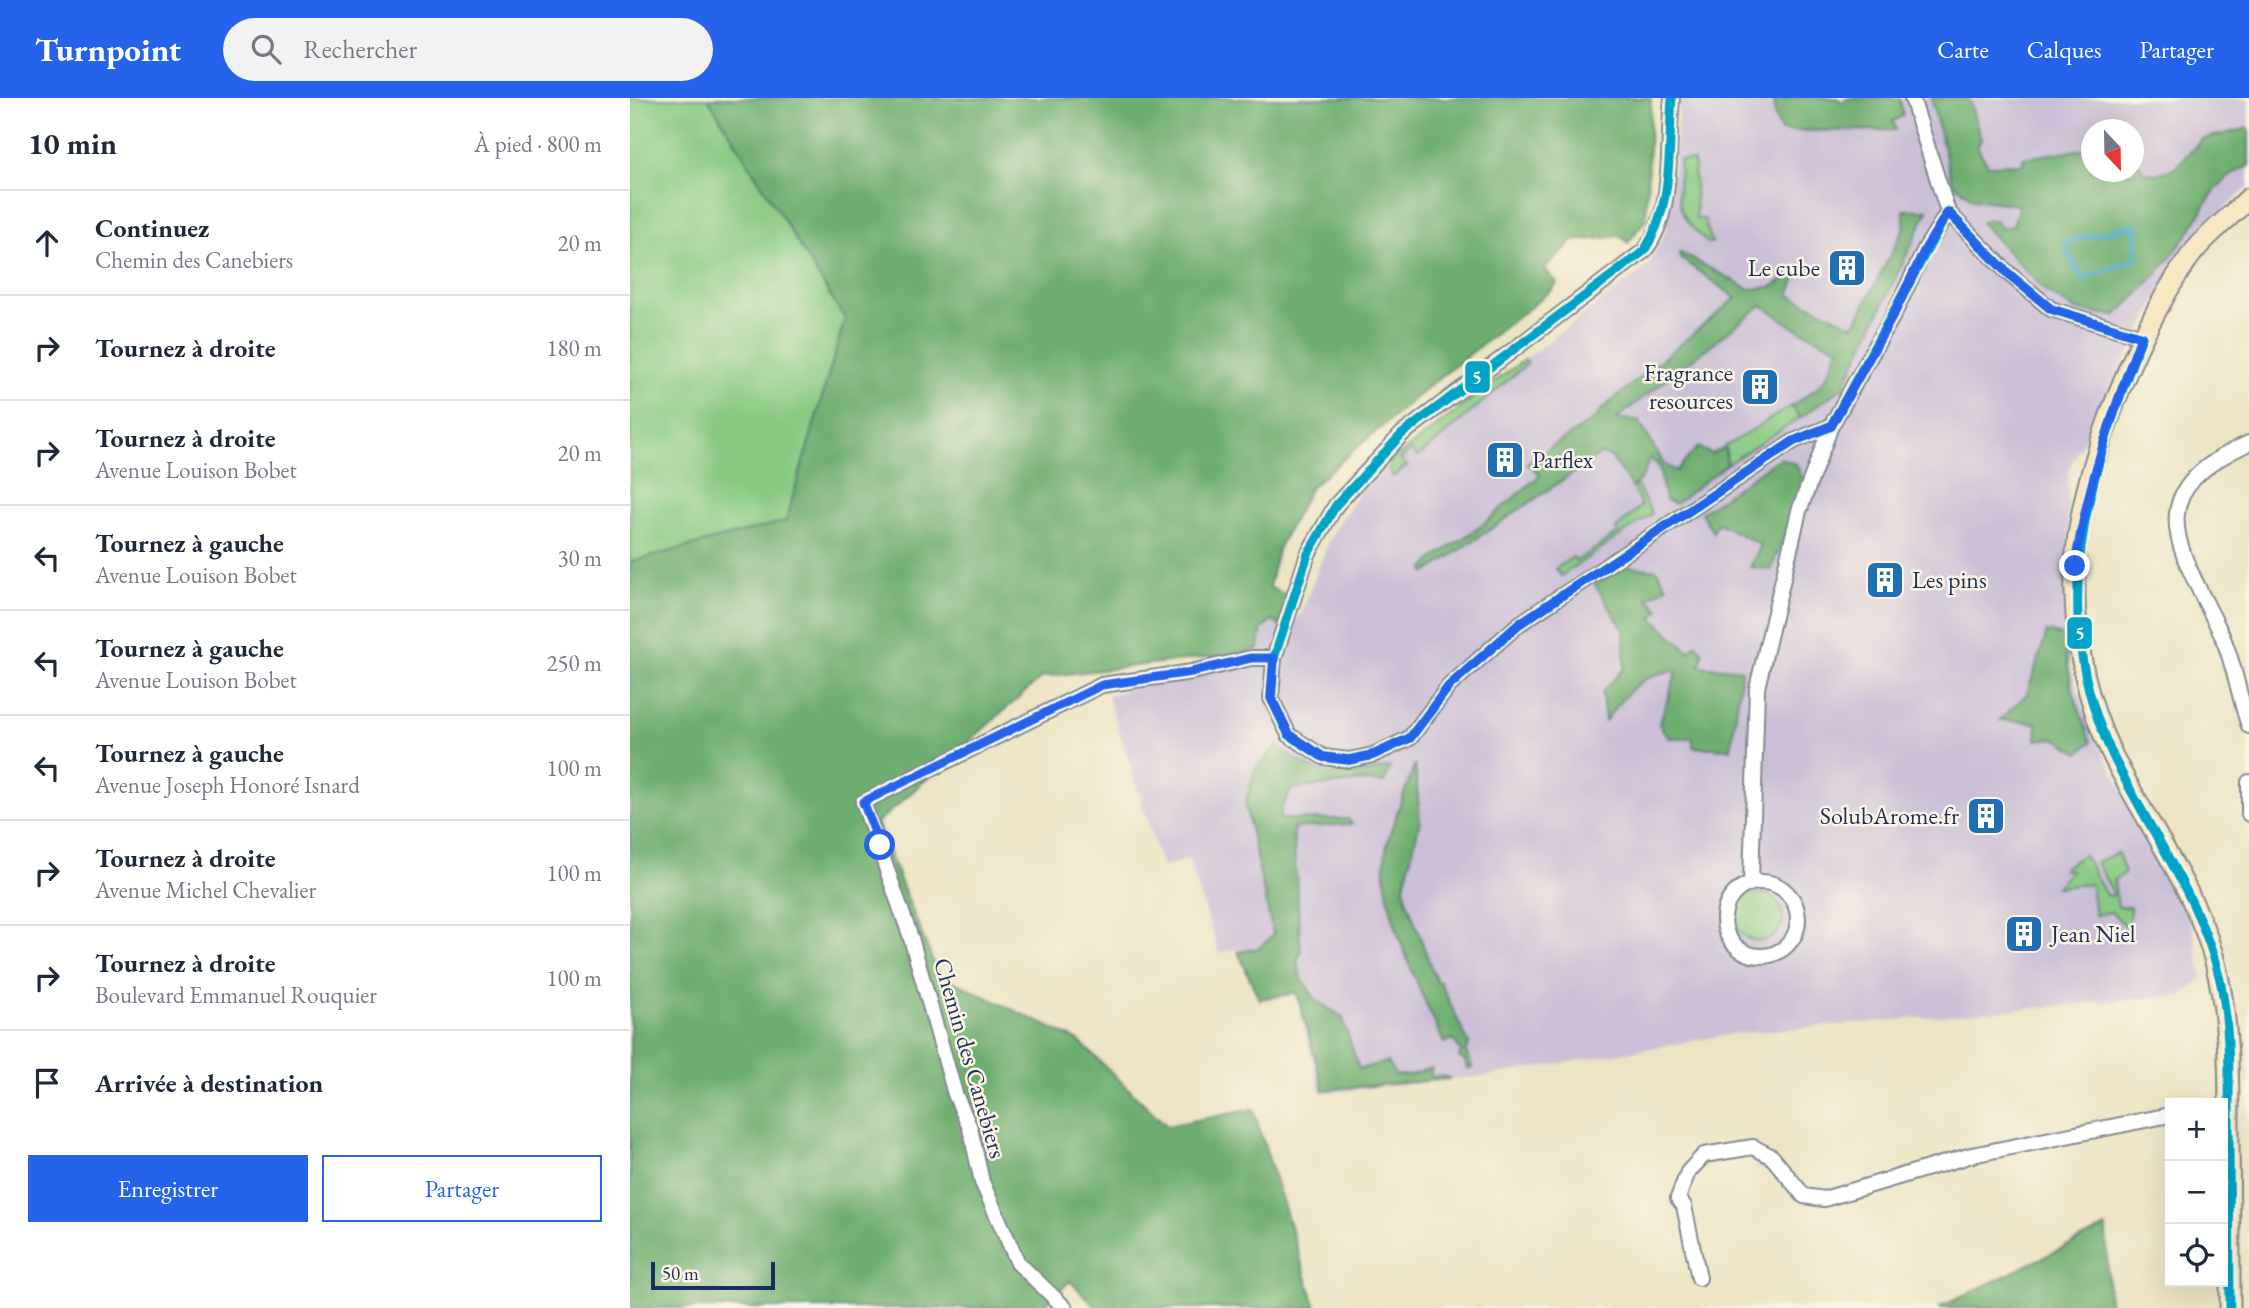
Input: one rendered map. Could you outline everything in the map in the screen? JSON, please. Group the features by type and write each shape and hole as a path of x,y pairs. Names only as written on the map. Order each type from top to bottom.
{"street":[{"path":"1672,98 1664,213 1656,237 1644,251 1402,434 1336,505 1308,554 1274,658 1271,698 1289,734 1323,757 1349,760 1373,755 1410,738 1449,686 1519,624 1794,441 1831,426"},
{"path":"1912,98 1948,212 2007,273 2051,309 2141,337"},
{"path":"2226,1098 2229,1051 2215,961 2193,908 2112,753 2086,685 2077,626 2075,566 2084,505 2111,416 2141,337 2187,260 2249,198"},
{"path":"1751,882 1757,688 1799,511 1831,426 1895,312 1925,249 1948,212"},
{"path":"2249,443 2206,467 2187,486 2175,512 2180,544 2192,579 2220,630 2231,658 2249,726"},
{"name":"Chemin des Canebiers","path":"1065,1308 1018,1263 982,1182 970,1128 956,1094 911,938 863,802 1102,685 1192,672 1251,658 1274,658"},
{"path":"2249,782 2249,814"},
{"path":"1751,882 1768,882 1783,888 1794,901 1798,917 1795,934 1785,947 1770,955 1753,956 1738,949 1727,936 1723,920 1726,904 1736,890 1751,882"},
{"path":"1699,1279 1684,1206 1678,1198 1688,1172 1704,1155 1753,1147 1772,1157 1804,1196 1824,1199 1972,1154 2165,1116"},
{"path":"2227,1161 2230,1308"}],"shaded area":[{"path":"1680,98 2249,98 2249,186 2186,244 2068,470 2070,668 2094,735 2192,924 2202,978 2183,995 1732,1034 1487,1076 1321,1093 1296,994 1259,1001 1236,949 1219,953 1189,859 1162,867 1108,696 1259,649 1261,630 1272,620 1284,629 1301,615 1330,538 1363,487 1392,460 1648,266 1667,228"}],"green space":[{"path":"630,98 708,98 845,319 786,521 630,562"},
{"path":"708,98 1651,98 1646,219 1628,243 1621,236 1573,241 1544,268 1557,283 1552,290 1434,382 1311,487 1278,549 1269,587 1290,597 1283,629 1272,620 1261,630 1259,649 1235,654 1042,677 877,823 938,974 1079,1041 1167,1126 1253,1109 1316,1308 1097,1308 1070,1281 1041,1308 630,1308 630,562 786,521 845,319"},
{"path":"1775,98 1838,98 1841,103 1849,98 1900,98 1903,116 1893,121 1896,130 1781,131 1774,114"},
{"path":"1931,98 1969,98 1981,140 1977,147 1988,165 2023,164 2023,158 2081,149 2081,182 2144,182 2144,172 2157,174 2175,168 2202,139 2249,128 2249,166 2236,172 2218,187 2169,259 2115,316 2076,310 2046,292 1981,223 1988,219 1996,221 2000,228 2013,226 2019,205 1973,199 1952,182"},
{"path":"1680,160 1694,161 1696,219 1704,219 1712,243 1708,243 1683,215 1679,198"},
{"path":"1904,210 1928,210 1844,386 1800,418 1791,406 1822,382 1838,348 1795,328 1762,305 1616,419 1638,420 1664,464 1676,471 1698,447 1711,454 1724,448 1727,464 1675,504 1665,500 1659,466 1650,458 1643,476 1632,488 1611,457 1601,454 1426,573 1424,569 1434,558 1481,526 1540,475 1527,463 1596,418 1601,410 1736,298 1680,258 1679,252 1749,289 1772,287 1789,275 1796,278 1789,295 1854,326 1904,228"},
{"path":"1525,359 1528,363 1422,454 1417,457 1411,450 1401,459 1407,466 1393,477 1389,469 1392,460"},
{"path":"1791,406 1800,418 1727,464 1726,446"},
{"path":"1779,458 1796,464 1805,483 1771,570 1750,567 1761,545 1718,523 1713,532 1701,513"},
{"path":"1636,484 1652,514 1561,576 1555,569 1573,557 1576,561 1618,533 1616,529 1641,506 1633,487"},
{"path":"1624,566 1657,570 1667,587 1648,598 1659,610 1652,618 1689,651 1696,644 1703,652 1700,666 1742,670 1731,749 1693,747 1693,738 1669,738 1659,724 1677,671 1654,675 1635,686 1605,721 1602,692 1624,669 1624,630 1595,585"},
{"path":"2047,632 2063,636 2073,692 2091,742 2079,753 2055,738 2036,740 2037,723 2000,720 2027,694"},
{"path":"1277,746 1306,765 1330,773 1356,773 1390,767 1384,783 1364,781 1292,789 1282,807 1280,819 1348,819 1352,824 1293,828 1301,952 1297,961 1302,979 1316,1000 1342,1017 1359,1069 1388,1062 1395,1075 1411,1075 1432,1068 1430,1077 1444,1076 1451,1079 1324,1090 1297,993 1259,999 1238,952 1259,948 1273,935 1245,804 1255,769"},
{"path":"1415,764 1420,821 1404,886 1406,898 1437,983 1440,982 1469,1044 1466,1052 1472,1067 1467,1069 1465,1061 1459,1057 1461,1052 1453,1039 1444,1043 1412,973 1387,892 1387,845"},
{"path":"2118,853 2125,873 2114,880 2116,893 2113,893 2096,862"},
{"path":"2084,855 2106,895 2116,896 2118,907 2130,907 2129,929 2111,912 2095,915 2091,884 2056,887 2071,870 2063,870 2064,867"},
{"path":"1759,893 1776,900 1783,917 1776,934 1759,941 1742,934 1735,917 1742,900"},
{"path":"2106,1227 2109,1302 2115,1308 1938,1308"}],"waterway":[{"path":"2135,225 2137,259 2085,278 2081,277 2065,248 2067,242 2135,225"}],"transit line":[{"name":"5","path":"1672,98 1665,196 1654,233 1644,251 1402,434 1336,505 1308,554 1274,658 1271,698 1289,735 1323,757 1349,760 1373,755 1410,738 1449,686 1519,624 1794,441 1831,426"},
{"name":"5","path":"1948,212 2008,273 2051,309 2142,337"},
{"name":"5","path":"1831,426 1948,212"},
{"name":"5","path":"2142,337 2122,390 2091,493 2081,545 2078,597 2081,649 2092,702 2113,756 2187,893 2200,921 2220,980 2229,1056 2230,1308"}],"place":[{"name":"Le cube","path":"1847,268"},
{"name":"Fragrance resources","path":"1760,387"},
{"name":"Parflex","path":"1505,460"},
{"name":"Les pins","path":"1885,580"},
{"name":"SolubArome.fr","path":"1986,816"},
{"name":"Jean Niel","path":"2024,934"}],"route":[{"path":"880,845 863,802 1102,685 1192,672 1251,658 1274,658 1271,698 1289,734 1323,757 1349,760 1373,755 1410,738 1449,686 1475,660 1519,624 1639,541 1794,441 1831,426 1895,312 1925,249 1948,212 1983,245 2007,273 2051,309 2141,337 2111,416 2084,505 2075,566"}]}
